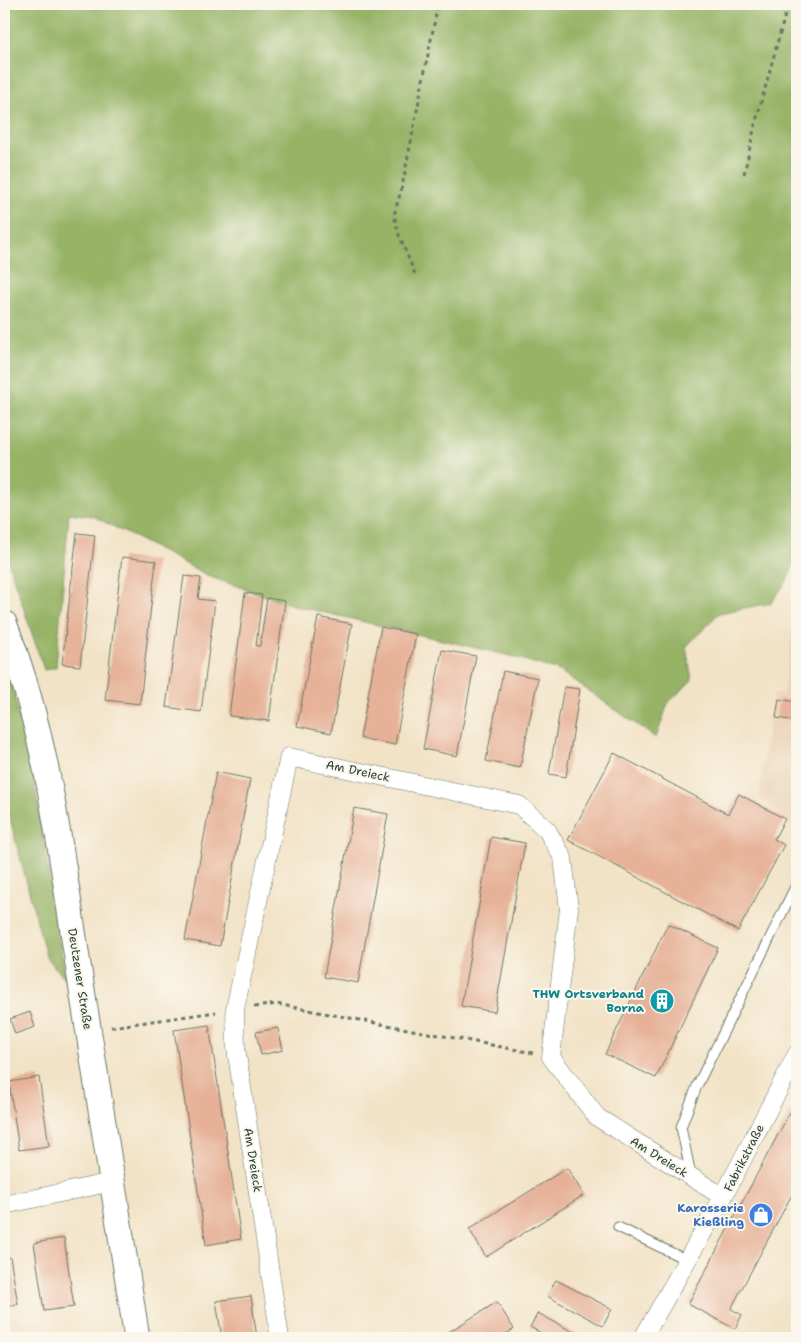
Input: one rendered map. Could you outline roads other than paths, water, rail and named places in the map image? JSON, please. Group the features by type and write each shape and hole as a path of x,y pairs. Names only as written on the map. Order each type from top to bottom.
{"main road":[{"name":"Deutzener Straße","path":"4,623 26,686 42,750 69,906 137,1338"}],"street":[{"name":"Am Dreieck","path":"280,1338 236,1048 235,1009 289,757 519,805 548,830 563,858 569,909 551,1057 597,1117 723,1197"},
{"name":"Fabrikstraße","path":"643,1338 723,1197 797,1054"},
{"path":"4,1205 112,1182"}],"lane":[{"path":"691,1176 681,1127 697,1086 797,883"},
{"path":"618,1227 687,1260"}],"place":[{"name":"THW Ortsverband Borna","path":"662,1001"},
{"name":"Karosserie Kießling","path":"761,1215"}]}
